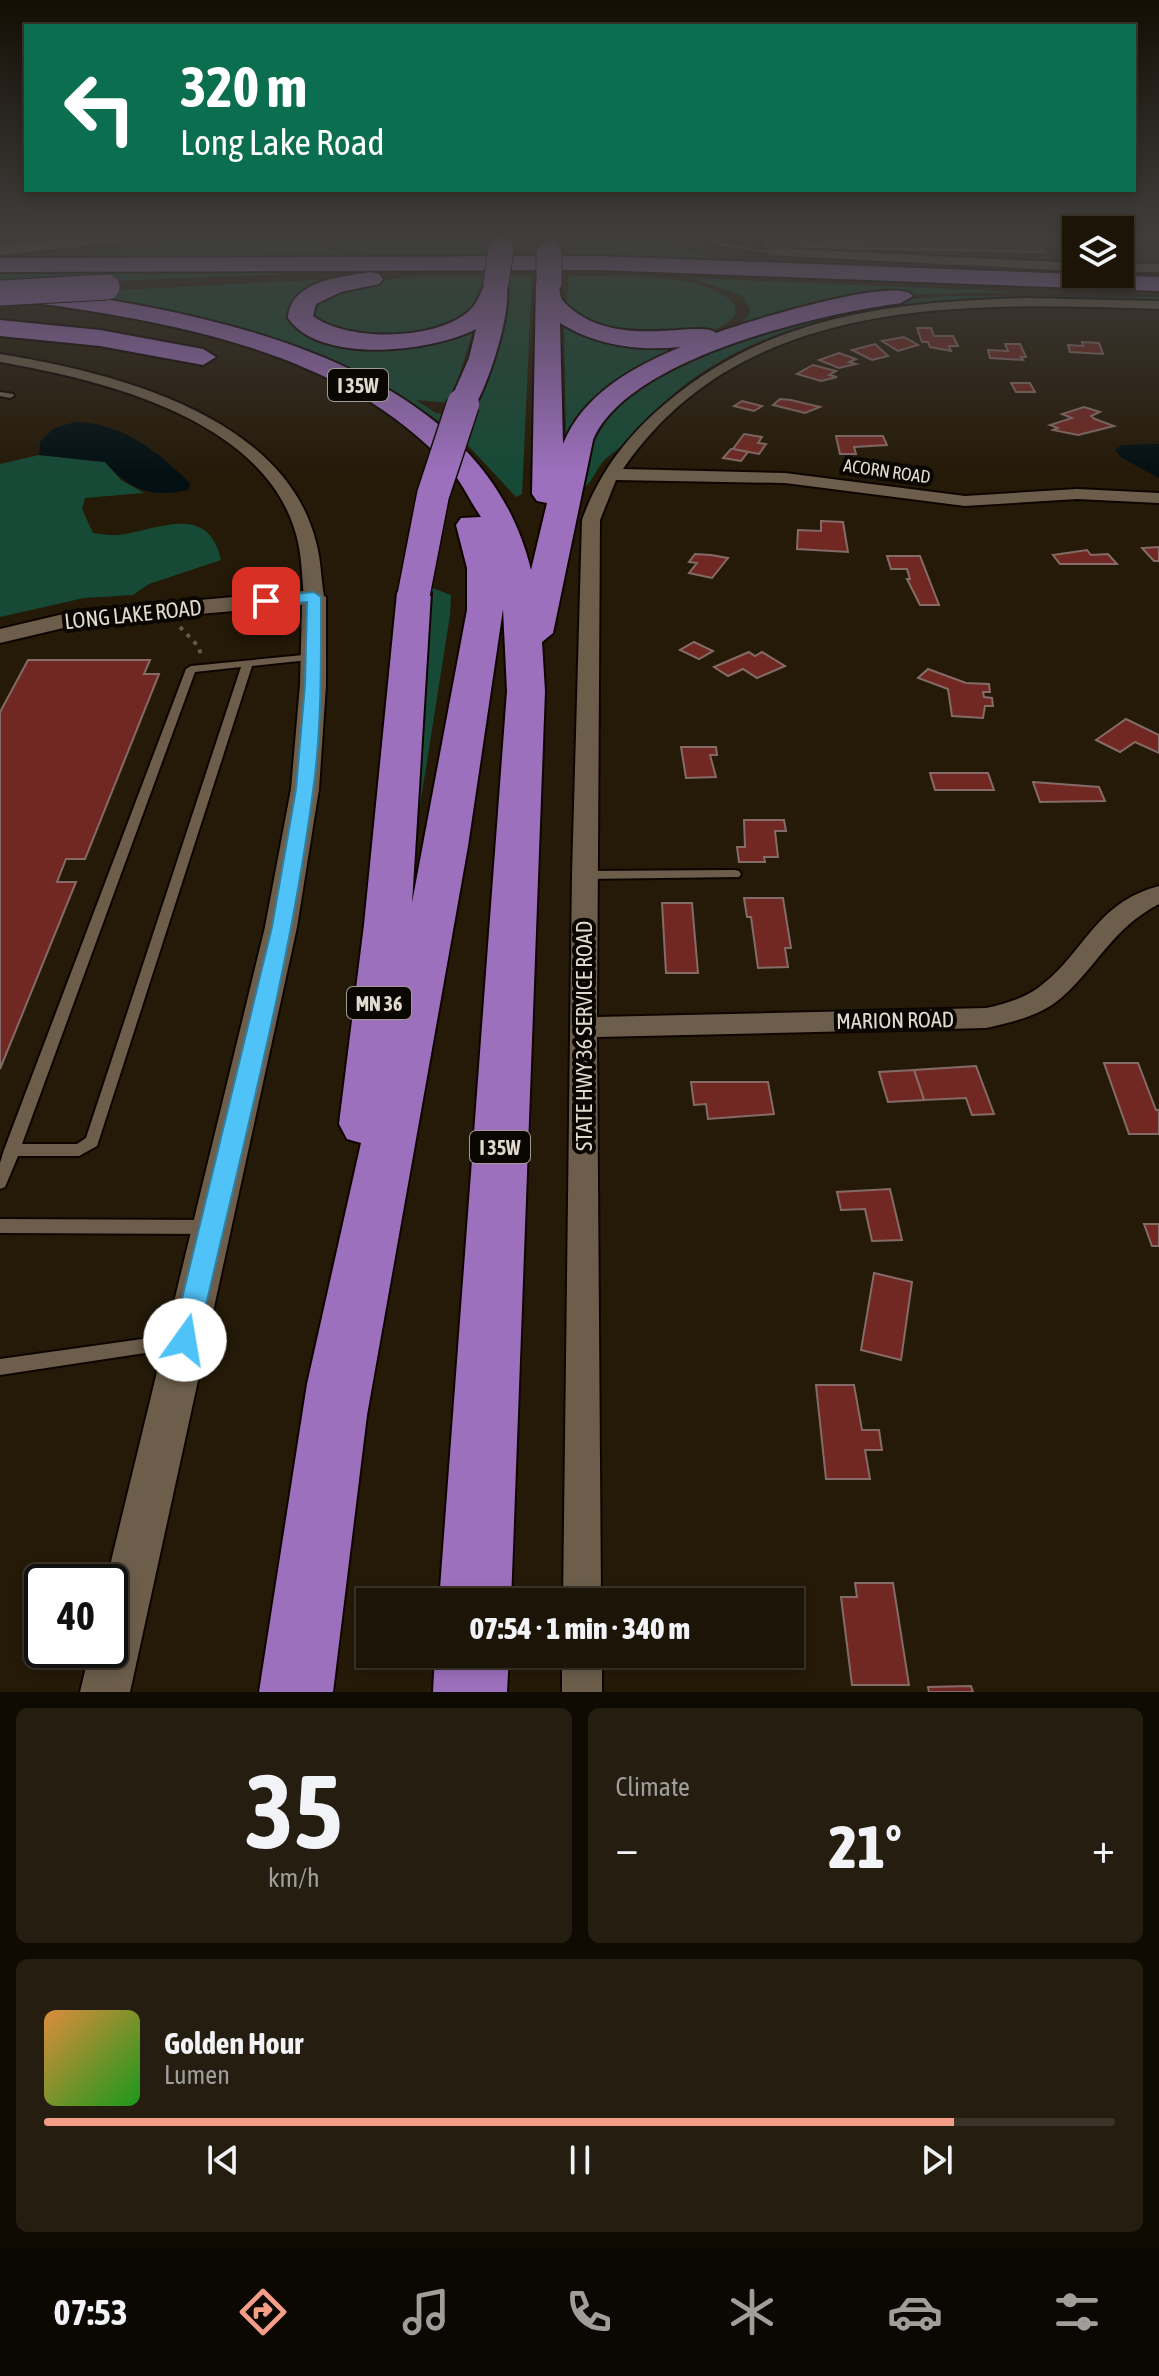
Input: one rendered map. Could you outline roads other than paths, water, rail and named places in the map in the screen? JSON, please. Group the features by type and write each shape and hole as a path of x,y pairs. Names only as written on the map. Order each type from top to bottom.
{"highway":[{"name":"I 35W","path":"152,316 259,344 347,379 424,428 466,469 497,519 515,576 526,691 476,1588"},
{"path":"300,316 317,331 347,339 388,341 423,338 478,316"},
{"name":"MN 36","path":"336,1412 387,925 414,593 433,495 489,332 491,316"},
{"path":"544,580 548,316"},
{"path":"572,316 583,328 640,340 710,333 735,323 736,316"},
{"path":"526,691 544,580 584,429 611,396 646,373 788,316"},
{"name":"I 35W","path":"0,328 109,339 192,354 272,375 326,395 381,424 426,459 449,483 479,544 484,568 485,610 452,815 336,1412 296,1692"},
{"path":"470,1692 471,1668"}],"street":[{"name":"STATE HWY 36 SERVICE ROAD","path":"582,1588 584,875 591,520 609,474 673,401 698,381 809,328 869,316"},
{"path":"0,358 78,373 138,391 189,412 238,442 274,476 302,519 311,546 314,657 305,789 281,927 105,1692"},
{"name":"ACORN ROAD","path":"609,474 785,478 965,501 1077,494 1159,498"},
{"name":"LONG LAKE ROAD","path":"0,636 76,618 314,597"},
{"name":"MARION ROAD","path":"584,1027 986,1018 1018,1013 1051,993 1117,918 1157,900"},
{"path":"582,1668 582,1692"}],"lane":[{"path":"0,1183 191,669 314,657"},
{"path":"12,1150 79,1150 92,1142 248,662"},
{"path":"584,875 735,874"},
{"path":"0,1226 210,1227"},
{"path":"0,1367 185,1340"}]}
